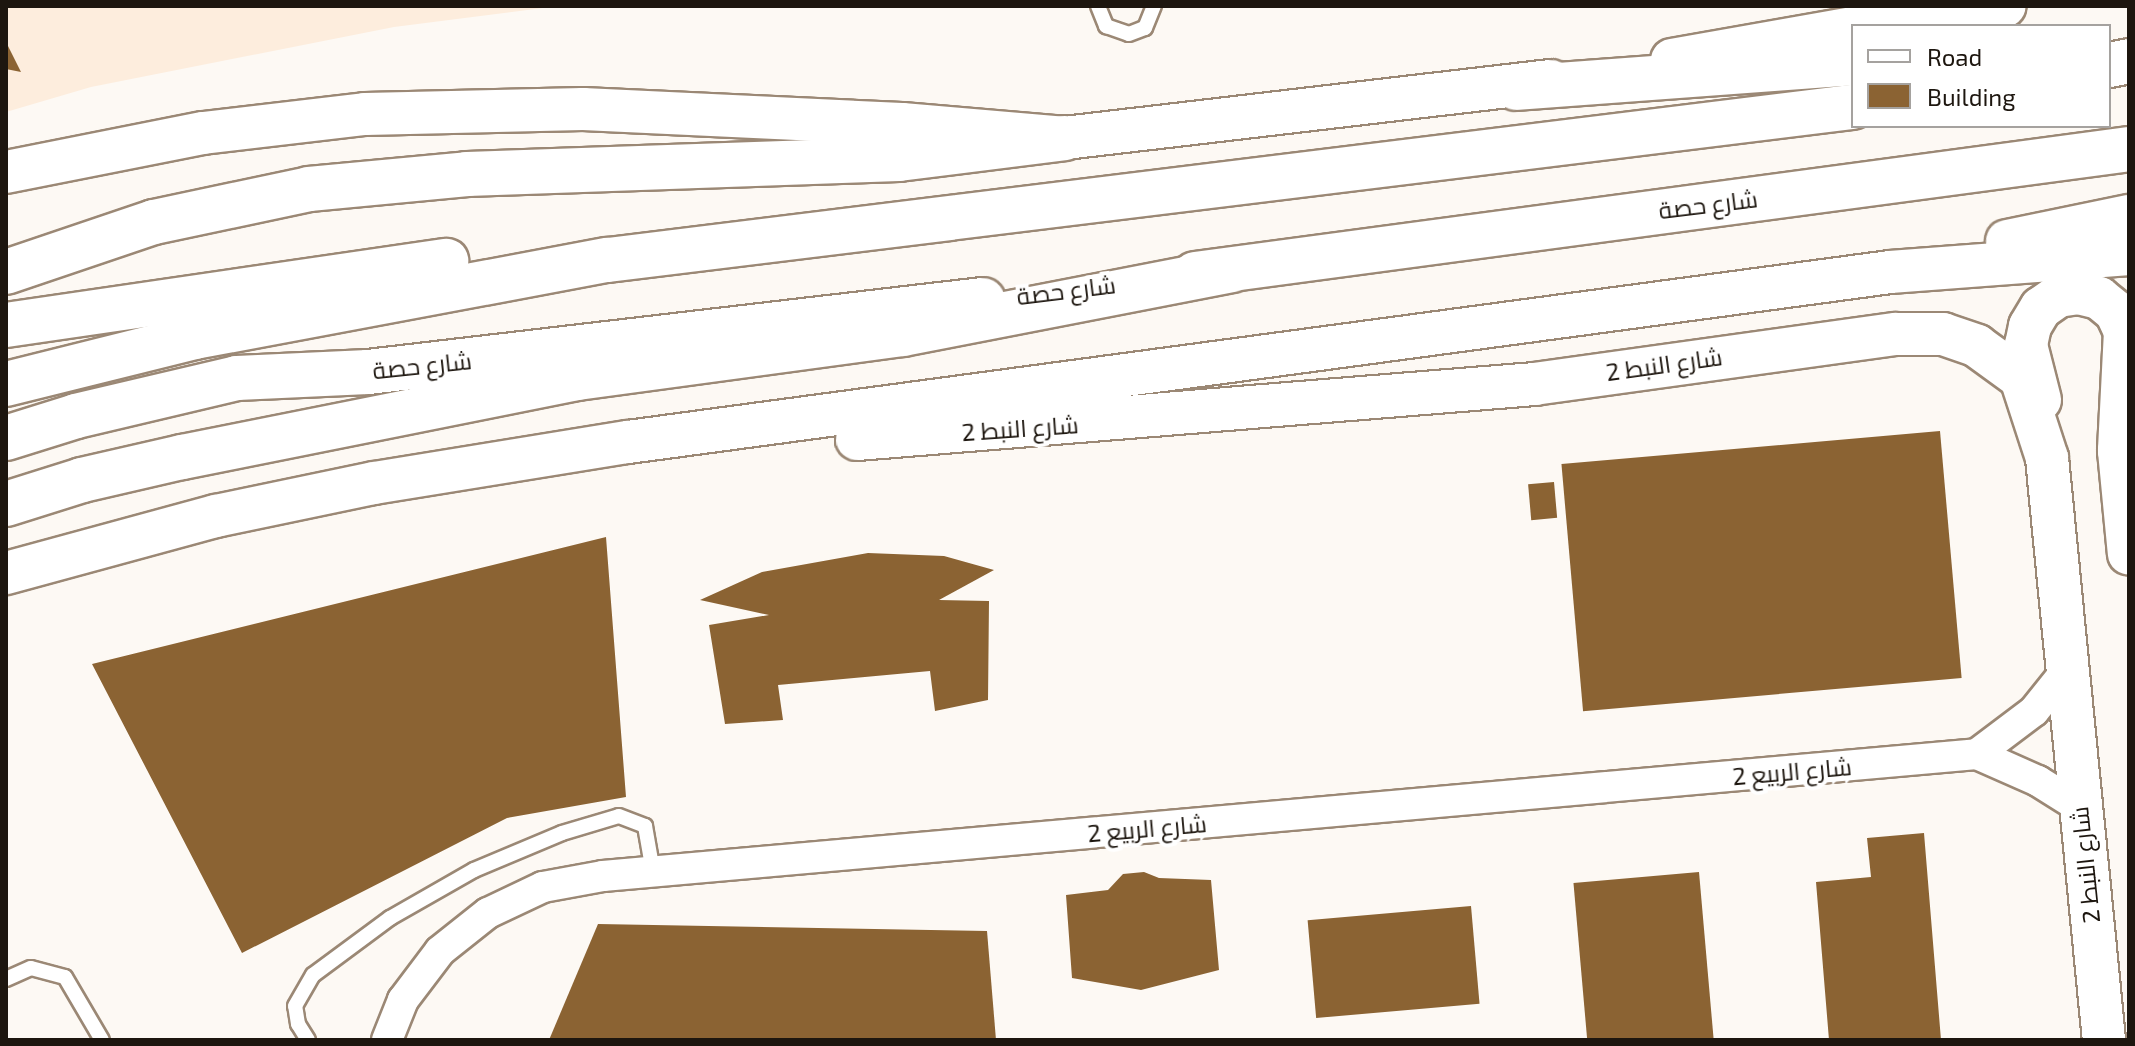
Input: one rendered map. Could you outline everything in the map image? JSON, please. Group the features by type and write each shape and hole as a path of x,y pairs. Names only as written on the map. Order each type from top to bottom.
{"main road":[{"path":"1878,24 2005,6"},
{"path":"1516,88 1851,28"},
{"path":"6,272 78,245 231,203 325,187 467,174 899,159 1516,88 1851,63"},
{"path":"6,384 195,337 608,260 1851,107"},
{"path":"6,172 216,131 447,110 583,109 845,121 1065,138"},
{"name":"شارع حصة","path":"6,438 76,416 237,378 368,372 1232,270 2129,149"},
{"path":"1890,272 2129,216"},
{"path":"6,573 216,516 346,489 628,442 1890,272 2129,254"},
{"path":"6,325 431,263 557,255 608,260"},
{"path":"6,504 82,480 182,457 577,378 903,334 1232,270"},
{"path":"2047,458 2042,409 2026,345 2041,308 2058,296 2079,293 2099,298 2116,312 2125,331 2119,451 2129,554"},
{"name":"شارع النبط 2","path":"628,442 809,442 1079,424 1534,384 1826,341 1943,334 1977,346 2021,378 2047,458 2078,806 2104,1040"},
{"path":"2119,451 2129,395"}],"street":[{"path":"1977,754 2034,711 2066,671"},
{"name":"شارع الربيع 2","path":"387,1040 403,1000 440,951 488,913 543,887 653,872 1977,754 2038,781 2078,806"}],"lane":[{"path":"1098,6 1106,26 1129,34 1145,28 1154,6"},
{"path":"308,1040 298,1024 295,1006 313,975 390,918 474,870 562,833 619,816 645,826 653,872"},
{"path":"6,979 31,968 65,977 102,1040"}],"shaded area":[{"path":"6,6 558,6 394,27 91,87 6,112"}],"building":[{"path":"6,42 21,72 6,69"},
{"path":"1940,431 1962,678 1583,711 1561,464"},
{"path":"1554,482 1557,518 1531,520 1528,484"},
{"path":"606,537 626,797 507,818 242,953 92,664"},
{"path":"868,553 944,556 994,570 939,600 989,601 988,700 935,711 930,671 778,685 783,720 725,724 709,625 769,615 700,600 762,572"},
{"path":"1924,833 1941,1040 1829,1040 1816,882 1871,877 1867,838"},
{"path":"1144,872 1159,878 1211,880 1219,970 1141,990 1072,978 1066,895 1108,890 1123,874"},
{"path":"1699,872 1714,1040 1587,1040 1573,883"},
{"path":"1471,906 1480,1004 1316,1018 1308,920"},
{"path":"598,924 987,931 996,1040 549,1040"}]}
